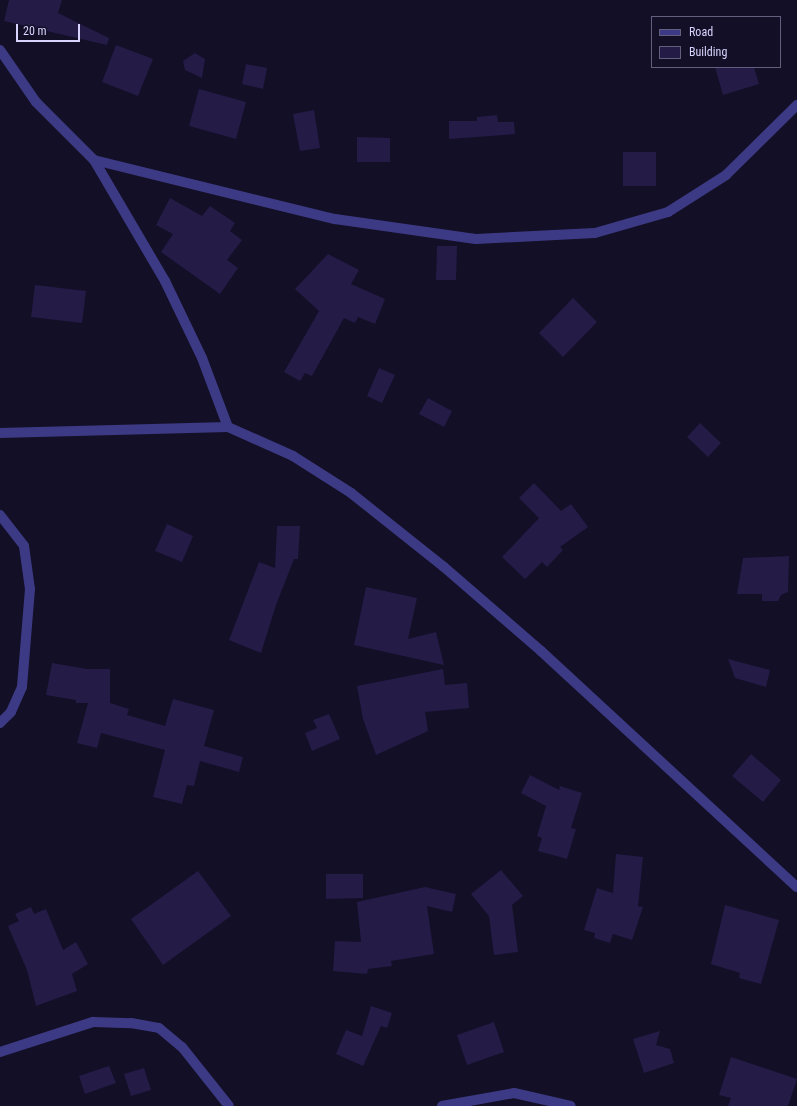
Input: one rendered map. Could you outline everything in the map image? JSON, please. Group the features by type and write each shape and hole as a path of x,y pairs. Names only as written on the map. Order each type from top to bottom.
{"street":[{"path":"0,50 36,102 94,160 165,281 202,358 228,427"},
{"path":"94,160 334,219 476,239 594,233 668,212 726,175 797,105"},
{"path":"0,433 228,427 293,456 351,493 444,567 541,651 797,887"},
{"path":"0,515 24,546 30,589 22,687 11,712 0,722"},
{"path":"0,1052 93,1022 131,1022 160,1028 182,1047 229,1106"},
{"path":"442,1106 514,1094 571,1106"}],"building":[{"path":"9,0 62,0 58,13 109,38 107,45 4,21"},
{"path":"116,45 153,59 138,96 102,82"},
{"path":"195,53 205,59 202,78 185,70 183,61"},
{"path":"246,64 267,68 263,89 242,84"},
{"path":"715,68 754,68 759,84 723,95"},
{"path":"199,89 246,102 236,139 189,126"},
{"path":"314,110 320,148 300,151 293,114"},
{"path":"497,115 498,122 514,122 515,134 449,139 449,121 477,121 477,117"},
{"path":"357,137 390,138 390,162 357,162"},
{"path":"623,152 656,152 656,186 623,186"},
{"path":"170,198 202,216 210,206 235,223 230,231 242,240 227,260 238,268 220,294 161,252 173,234 156,225"},
{"path":"437,246 457,246 456,280 436,280"},
{"path":"328,254 359,270 351,284 385,299 375,324 358,317 355,323 344,318 312,376 305,373 300,381 284,372 319,311 295,289"},
{"path":"35,285 86,291 82,323 31,317"},
{"path":"573,298 597,322 563,357 539,333"},
{"path":"379,368 395,375 382,403 367,396"},
{"path":"428,398 452,411 444,427 419,414"},
{"path":"700,423 721,443 708,457 687,437"},
{"path":"534,483 561,511 571,504 588,527 560,547 563,550 547,567 542,562 525,579 502,557 539,518 519,498"},
{"path":"167,524 193,536 182,562 155,551"},
{"path":"277,526 300,526 298,559 294,559 276,605 261,653 229,640 259,562 275,568"},
{"path":"789,556 788,592 781,595 778,601 762,601 762,594 737,594 743,558"},
{"path":"366,587 417,598 408,639 436,632 444,665 354,645"},
{"path":"728,659 770,670 766,687 735,678"},
{"path":"52,663 87,669 110,669 110,703 129,709 127,715 165,726 173,699 214,710 204,746 243,757 239,772 200,761 194,786 187,785 182,804 153,797 165,750 101,733 97,748 77,743 88,703 76,703 76,700 46,695"},
{"path":"443,669 445,685 467,683 469,708 425,712 428,731 376,755 363,719 357,686"},
{"path":"329,714 340,739 312,751 305,733 317,728 313,720"},
{"path":"751,754 781,780 763,802 732,776"},
{"path":"530,775 559,790 560,786 582,793 571,828 576,829 567,859 538,851 542,838 537,836 546,806 521,793"},
{"path":"616,854 643,857 638,906 643,907 632,940 613,934 610,943 594,938 595,933 584,930 597,888 613,893"},
{"path":"501,870 523,896 512,905 518,952 494,955 489,916 471,894"},
{"path":"198,871 231,916 163,965 131,919"},
{"path":"326,874 363,874 363,898 326,899"},
{"path":"425,887 456,894 452,912 427,906 434,954 391,961 392,966 368,969 367,974 333,971 335,941 361,942 357,902"},
{"path":"725,905 779,920 761,984 739,978 740,973 711,964"},
{"path":"31,907 34,914 46,909 63,950 76,942 88,964 72,974 77,991 36,1006 27,970 8,926 19,921 15,914"},
{"path":"371,1006 392,1013 387,1028 381,1026 363,1066 336,1054 346,1030 362,1036"},
{"path":"494,1022 504,1052 467,1065 457,1035"},
{"path":"660,1031 656,1045 670,1049 674,1063 644,1073 633,1039"},
{"path":"731,1057 797,1079 788,1106 728,1106 731,1098 719,1095"},
{"path":"109,1066 116,1083 85,1094 79,1076"},
{"path":"144,1068 151,1090 131,1096 124,1074"}]}
